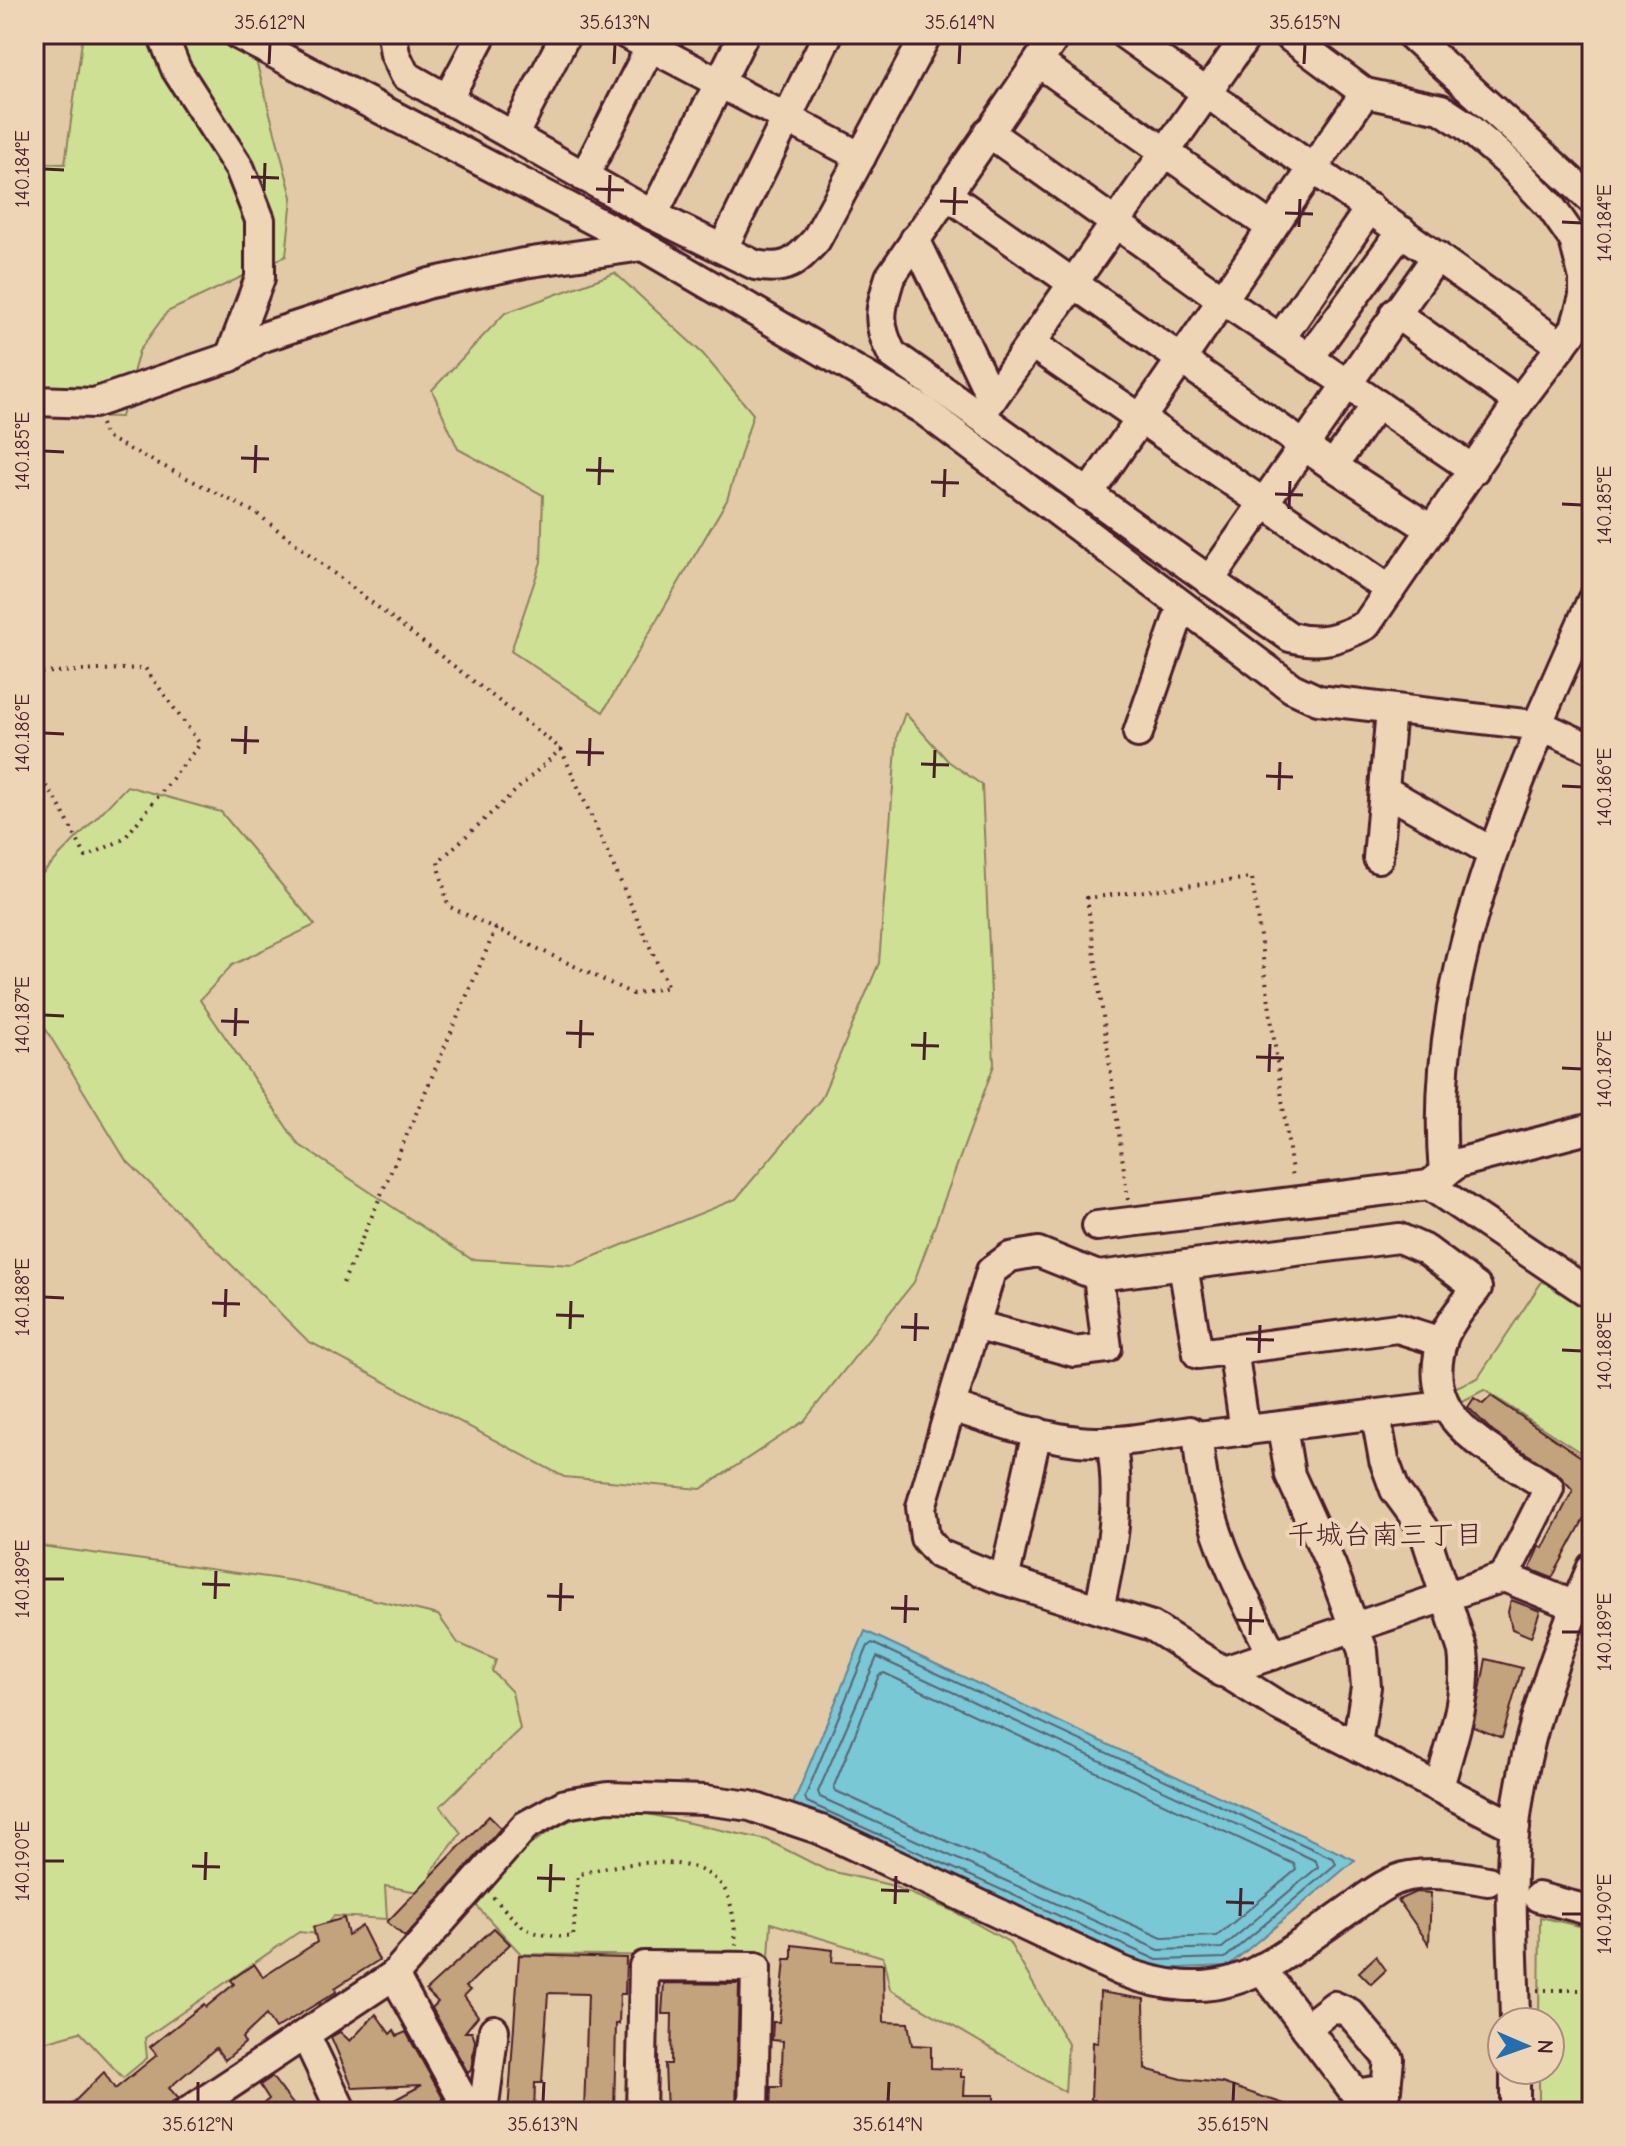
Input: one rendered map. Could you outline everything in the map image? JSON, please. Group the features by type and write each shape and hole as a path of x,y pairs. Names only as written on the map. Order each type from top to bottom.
{"street":[{"path":"162,34 176,69 240,169 260,220 260,278 230,357"},
{"path":"237,34 643,246 922,409 1292,688 1318,700 1540,725 1592,749"},
{"path":"392,34 395,54 405,75 653,215 755,265 770,268 793,264 816,240 927,34"},
{"path":"447,100 482,34"},
{"path":"513,136 566,34"},
{"path":"653,215 744,34"},
{"path":"723,248 828,34"},
{"path":"1124,34 1562,346"},
{"path":"986,408 1205,91 1248,34"},
{"path":"1272,228 1164,150 1047,42 890,277 882,303 880,331 892,354 986,408 1087,496 1290,637 1313,643 1339,639 1366,625 1519,402 1575,328 1584,297 1584,278 1574,240 1551,207 1509,163 1441,109 1365,93 1286,34"},
{"path":"1410,34 1592,200"},
{"path":"584,177 645,38 861,157"},
{"path":"1087,496 1365,93"},
{"path":"988,132 1223,300 1474,470"},
{"path":"946,194 1333,466 1432,530"},
{"path":"1280,339 1370,208"},
{"path":"1309,358 1402,231"},
{"path":"915,239 986,408"},
{"path":"34,401 94,403 230,357 260,338 430,283 524,263 643,246"},
{"path":"1209,581 1437,256"},
{"path":"1395,313 1519,402"},
{"path":"1032,344 1261,505 1390,590"},
{"path":"1333,466 1377,404"},
{"path":"1436,1179 1449,1022 1456,978 1492,852 1592,600"},
{"path":"1138,733 1182,606"},
{"path":"1378,858 1391,709"},
{"path":"1384,790 1492,852"},
{"path":"1097,1226 1296,1201 1436,1179 1458,1163 1592,1128"},
{"path":"1436,1179 1592,1295"},
{"path":"1504,1577 1549,1488 1465,1429 1443,1406 1435,1377 1442,1342 1477,1288 1426,1250 1399,1238 1098,1276 1038,1252 1010,1257 991,1271 921,1507 925,1538 939,1554 1004,1580 1152,1626 1277,1705 1515,1827"},
{"path":"1183,1266 1198,1354 1397,1328 1442,1342"},
{"path":"975,1325 1074,1352 1107,1348 1098,1276"},
{"path":"1233,1349 1245,1431"},
{"path":"951,1407 1037,1432 1080,1441 1111,1441 1190,1431 1198,1436 1443,1406"},
{"path":"1376,1416 1384,1460 1395,1490 1423,1528 1447,1596 1465,1670 1462,1702 1439,1787"},
{"path":"1282,1427 1290,1475 1331,1565 1363,1651 1366,1687 1357,1744"},
{"path":"1004,1580 1037,1432"},
{"path":"1198,1436 1207,1508 1223,1553 1273,1655"},
{"path":"1099,1609 1117,1515 1118,1484 1111,1441"},
{"path":"1515,2006 1515,1827 1540,1703 1592,1567"},
{"path":"1221,1672 1504,1577 1575,1606"},
{"path":"188,2112 394,1975 475,1879 525,1826 565,1804 608,1797 705,1800 750,1806 821,1830 1092,1957 1156,1983 1212,1986 1236,1982 1377,1890 1405,1877 1442,1872 1488,1881"},
{"path":"1538,1897 1592,1911"},
{"path":"641,2112 644,1966 756,1967 753,2112"},
{"path":"1261,1968 1306,2028"},
{"path":"394,1975 470,2112"},
{"path":"483,2112 494,2030"},
{"path":"305,2034 342,2112"},
{"path":"1515,2086 1515,2112"}],"path":[{"path":"94,403 106,437 256,513 561,749 668,987 633,994 448,906 438,862 561,749"},
{"path":"34,673 145,668 200,744 124,839 86,857 57,801 34,769"},
{"path":"1131,1222 1087,898 1252,878 1296,1201"},
{"path":"343,1283 496,928"},
{"path":"475,1879 526,1931 536,1936 573,1937 578,1875 634,1862 695,1870 714,1878 726,1891 735,1929 738,1967"},
{"path":"1539,1990 1592,1990"}],"green space":[{"path":"83,34 249,34 292,197 286,256 167,312 139,351 121,417 34,415 34,163 65,164"},
{"path":"615,273 703,354 753,414 727,500 603,712 511,651 541,562 543,495 458,449 432,390 505,313"},
{"path":"905,713 948,761 982,785 994,1065 914,1282 804,1421 701,1489 564,1477 308,1341 125,1159 42,1023 38,878 127,786 221,812 315,925 232,965 200,1000 298,1144 471,1259 573,1265 736,1199 821,1099 879,963 897,736"},
{"path":"1543,1280 1592,1313 1592,1460 1484,1390 1451,1407 1444,1392 1478,1378"},
{"path":"34,1545 295,1581 438,1615 458,1643 496,1660 492,1671 512,1692 520,1729 440,1806 461,1833 432,1871 429,1894 385,1886 387,1919 334,1916 318,1934 299,1932 145,2038 147,2058 123,2078 80,2032 34,2045"},
{"path":"597,1811 648,1814 767,1840 826,1870 890,1885 953,1911 1009,1942 1068,2044 1065,2092 890,1989 883,1957 771,1923 769,1957 521,1954 473,1902 528,1847 559,1826"},
{"path":"1540,1917 1592,1929 1592,2112 1539,2112 1539,2086 1566,2086 1566,2006 1539,2006"}],"water":[{"path":"865,1631 1355,1860 1228,1966 1156,1969 793,1804"}],"building":[{"path":"1491,1396 1587,1461 1584,1465 1592,1471 1592,1504 1552,1578 1530,1569 1539,1546 1543,1548 1573,1490 1558,1474 1493,1432 1468,1407 1474,1398 1483,1404"},
{"path":"1511,1600 1540,1611 1531,1637 1512,1629 1508,1612"},
{"path":"1486,1659 1522,1668 1502,1738 1473,1727"},
{"path":"489,1816 501,1828 405,1937 387,1922"},
{"path":"1416,1892 1431,1893 1429,1944 1398,1900"},
{"path":"344,1918 348,1935 362,1926 379,1960 335,1988 336,1992 275,2029 266,2015 242,2038 245,2043 225,2060 216,2048 169,2088 178,2098 161,2112 64,2112 104,2072 115,2089 157,2055 150,2047 204,2004 206,2007 234,1984 231,1980 254,1964 263,1977 317,1942 313,1927"},
{"path":"494,1928 510,1944 466,1987 470,1990 464,1996 478,2016 465,2032 472,2032 475,2041 468,2073 432,2008 438,2002 426,1990"},
{"path":"792,1945 833,1950 832,1962 883,1964 884,2022 908,2023 912,2045 931,2046 931,2068 961,2069 961,2077 965,2077 964,2095 994,2095 994,2112 770,2112 771,2087 781,2087 783,2041 772,2040 773,2022 779,2022 785,1959 792,1959"},
{"path":"519,1955 626,1958 625,1994 620,1994 619,2024 616,2024 614,2112 584,2112 588,1994 548,1993 542,2083 535,2083 534,2112 508,2112"},
{"path":"1376,1956 1386,1970 1371,1984 1359,1972"},
{"path":"664,1983 739,1984 736,2112 667,2112 665,2064 671,2064 672,2014 662,2014"},
{"path":"1100,1992 1144,1999 1145,2069 1182,2079 1222,2083 1296,2108 1295,2112 1095,2112 1095,2100 1091,2100 1093,2042 1098,2043"},
{"path":"376,2014 390,2034 394,2030 397,2036 406,2032 444,2100 416,2111 415,2108 404,2112 372,2112 422,2085 353,2088 331,2037 340,2032 350,2041"},
{"path":"272,2077 299,2112 253,2112 269,2099 260,2085"}],"district":[{"name":"千城台南三丁目","path":"1385,1535"}]}
